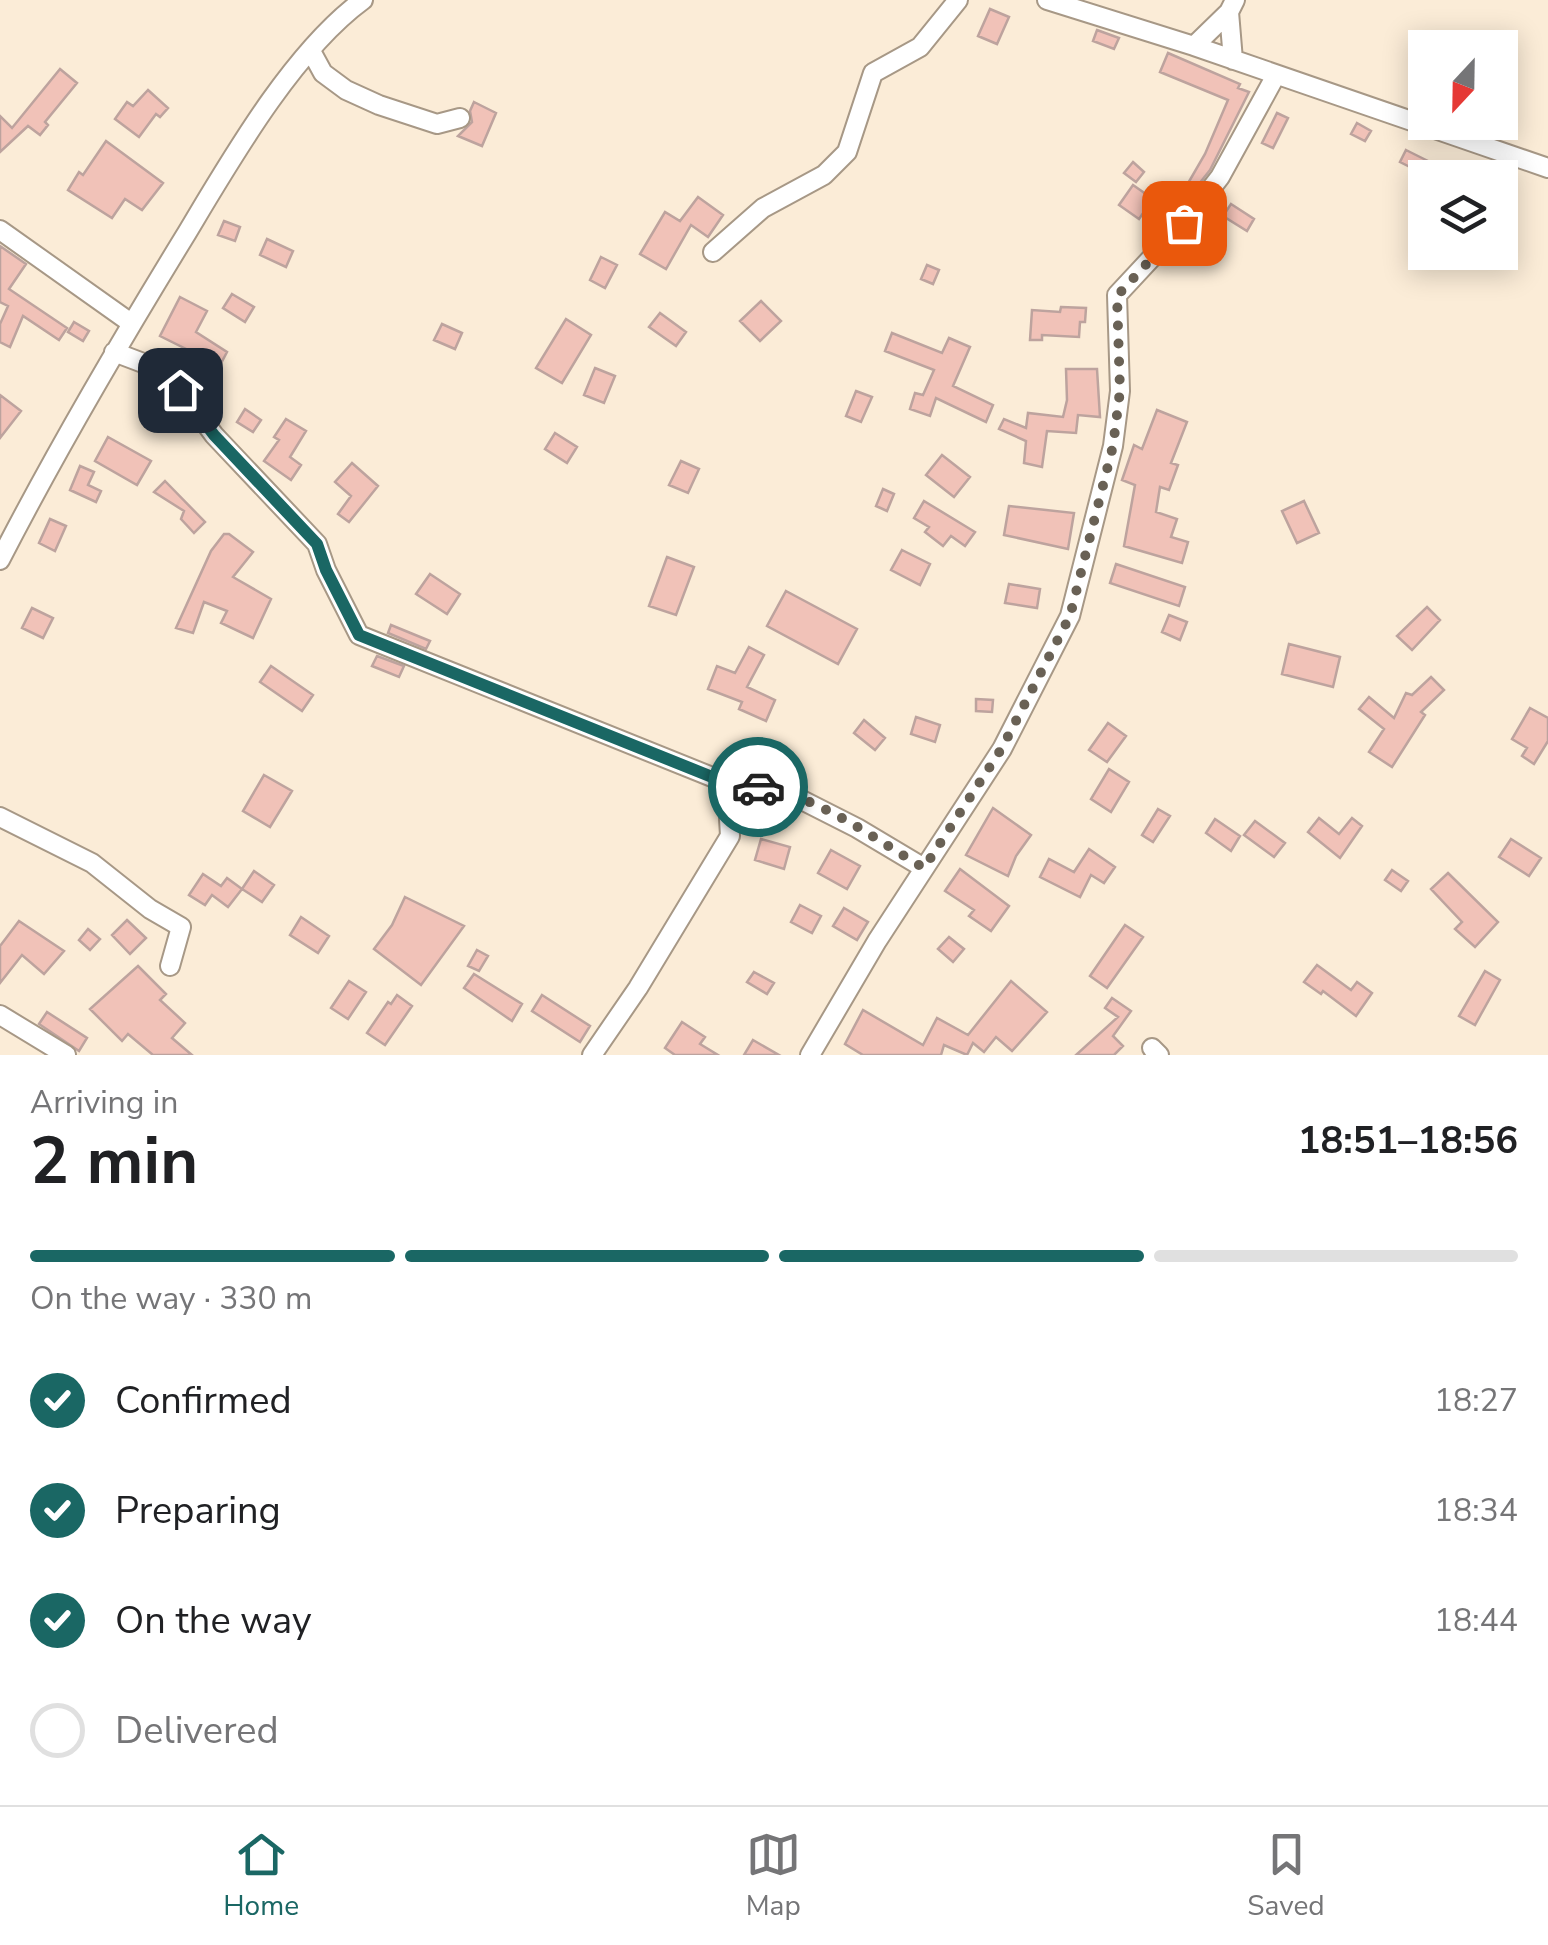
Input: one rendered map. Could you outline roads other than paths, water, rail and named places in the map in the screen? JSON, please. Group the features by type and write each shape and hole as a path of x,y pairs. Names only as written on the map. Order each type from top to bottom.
{"street":[{"path":"0,560 53,457 235,154 311,52 363,0"},
{"path":"713,252 763,208 824,175 847,152 874,73 920,47 958,0"},
{"path":"1047,0 1194,46 1548,168"},
{"path":"1194,46 1232,6"},
{"path":"1232,6 1233,60"},
{"path":"311,52 323,73 346,90 379,105 437,124 460,118"},
{"path":"810,1055 1002,748 1070,616 1113,446 1120,391 1117,296 1220,177 1276,75"},
{"path":"0,230 131,323"},
{"path":"114,352 151,366 180,390 214,435 317,544 359,635 727,783 784,791 924,868"},
{"path":"592,1055 638,988 730,836 727,783"},
{"path":"0,816 92,863 150,909 180,927 170,966"},
{"path":"0,1014 66,1055"}]}
